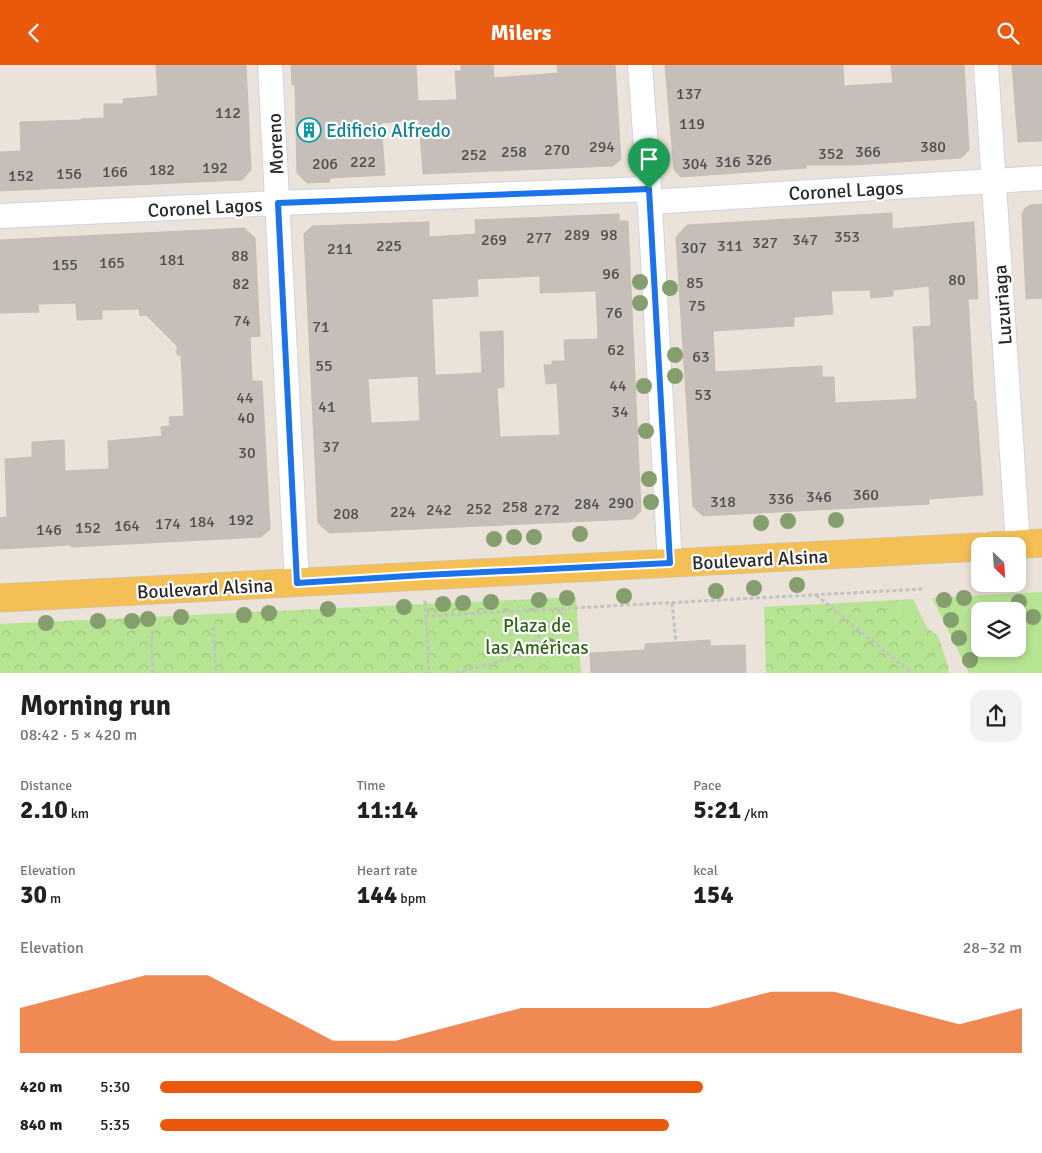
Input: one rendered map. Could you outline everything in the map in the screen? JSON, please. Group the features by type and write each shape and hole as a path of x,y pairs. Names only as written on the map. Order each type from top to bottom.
{"main road":[{"name":"Boulevard Alsina","path":"0,598 971,547"}],"street":[{"name":"Moreno","path":"270,65 297,583"},
{"path":"640,65 670,563"},
{"name":"Luzuriaga","path":"986,65 994,181 1030,544"},
{"name":"Coronel Lagos","path":"0,216 278,203 649,195 1042,178"}],"path":[{"path":"424,575 429,673"},
{"path":"426,617 923,589"},
{"path":"816,595 910,671 910,673"},
{"path":"672,603 676,642"},
{"path":"518,656 567,608"},
{"path":"213,627 216,673"},
{"path":"151,631 153,673"},
{"path":"456,673 518,656 541,655"},
{"path":"401,673 409,673"}],"green space":[{"path":"1042,592 1042,673 969,673 932,598"},
{"name":"Plaza de las Américas","path":"576,597 581,673 0,673 0,624"},
{"path":"913,599 949,673 902,673 898,600"},
{"path":"898,600 900,636 912,617 938,636 949,673 766,673 764,607"}],"building":[{"path":"156,65 246,65 251,170 242,180 0,191 0,152 21,151 20,122 104,118 104,104 123,104 123,99 158,96"},
{"path":"291,65 416,65 418,101 457,100 455,71 461,71 461,65 493,65 494,78 558,73 557,65 615,65 621,159 613,166 423,174 419,119 381,123 385,175 330,178 330,182 307,183 297,173 295,85 292,85"},
{"path":"665,65 843,65 844,86 893,83 891,65 964,65 969,150 961,158 852,165 806,165 806,168 681,177 674,170"},
{"path":"1012,65 1042,65 1042,141 1018,142"},
{"path":"1042,204 1042,298 1026,299 1022,214 1025,208 1030,205"},
{"path":"892,213 892,229 974,222 978,299 968,299 974,401 976,401 983,495 929,499 929,504 703,516 693,507 676,237 687,225","holes":["929,286 931,326 913,327 917,399 835,403 834,377 822,377 822,366 715,372 713,331 794,326 794,317 833,314 831,291 870,290 871,298 893,296 893,290"]},
{"path":"619,214 619,221 628,221 641,511 633,519 329,533 318,523 304,234 312,226 429,222 429,237 476,234 475,220","holes":["540,276 540,293 596,291 598,339 564,340 565,361 552,361 552,365 544,365 546,384 557,383 560,435 500,437 497,388 504,387 503,331 480,332 482,373 419,376 435,375 432,299 478,296 477,279","418,376 420,421 371,423 368,379"]},
{"path":"244,228 255,238 260,336 250,337 252,381 262,381 270,529 261,537 0,549 0,518 7,517 5,459 32,457 32,442 64,440 65,471 109,469 108,441 162,436 161,427 170,426 169,417 184,416 181,355 177,355 177,346 146,315 140,316 139,309 102,310 102,319 77,320 76,303 38,304 39,312 0,313 0,240"},
{"path":"710,640 710,646 745,645 746,673 591,673 590,653 645,650 645,644"}],"place":[{"name":"Edificio Alfredo","path":"309,130"}],"route":[{"path":"649,189 670,563 297,583 278,203 649,189"}]}
